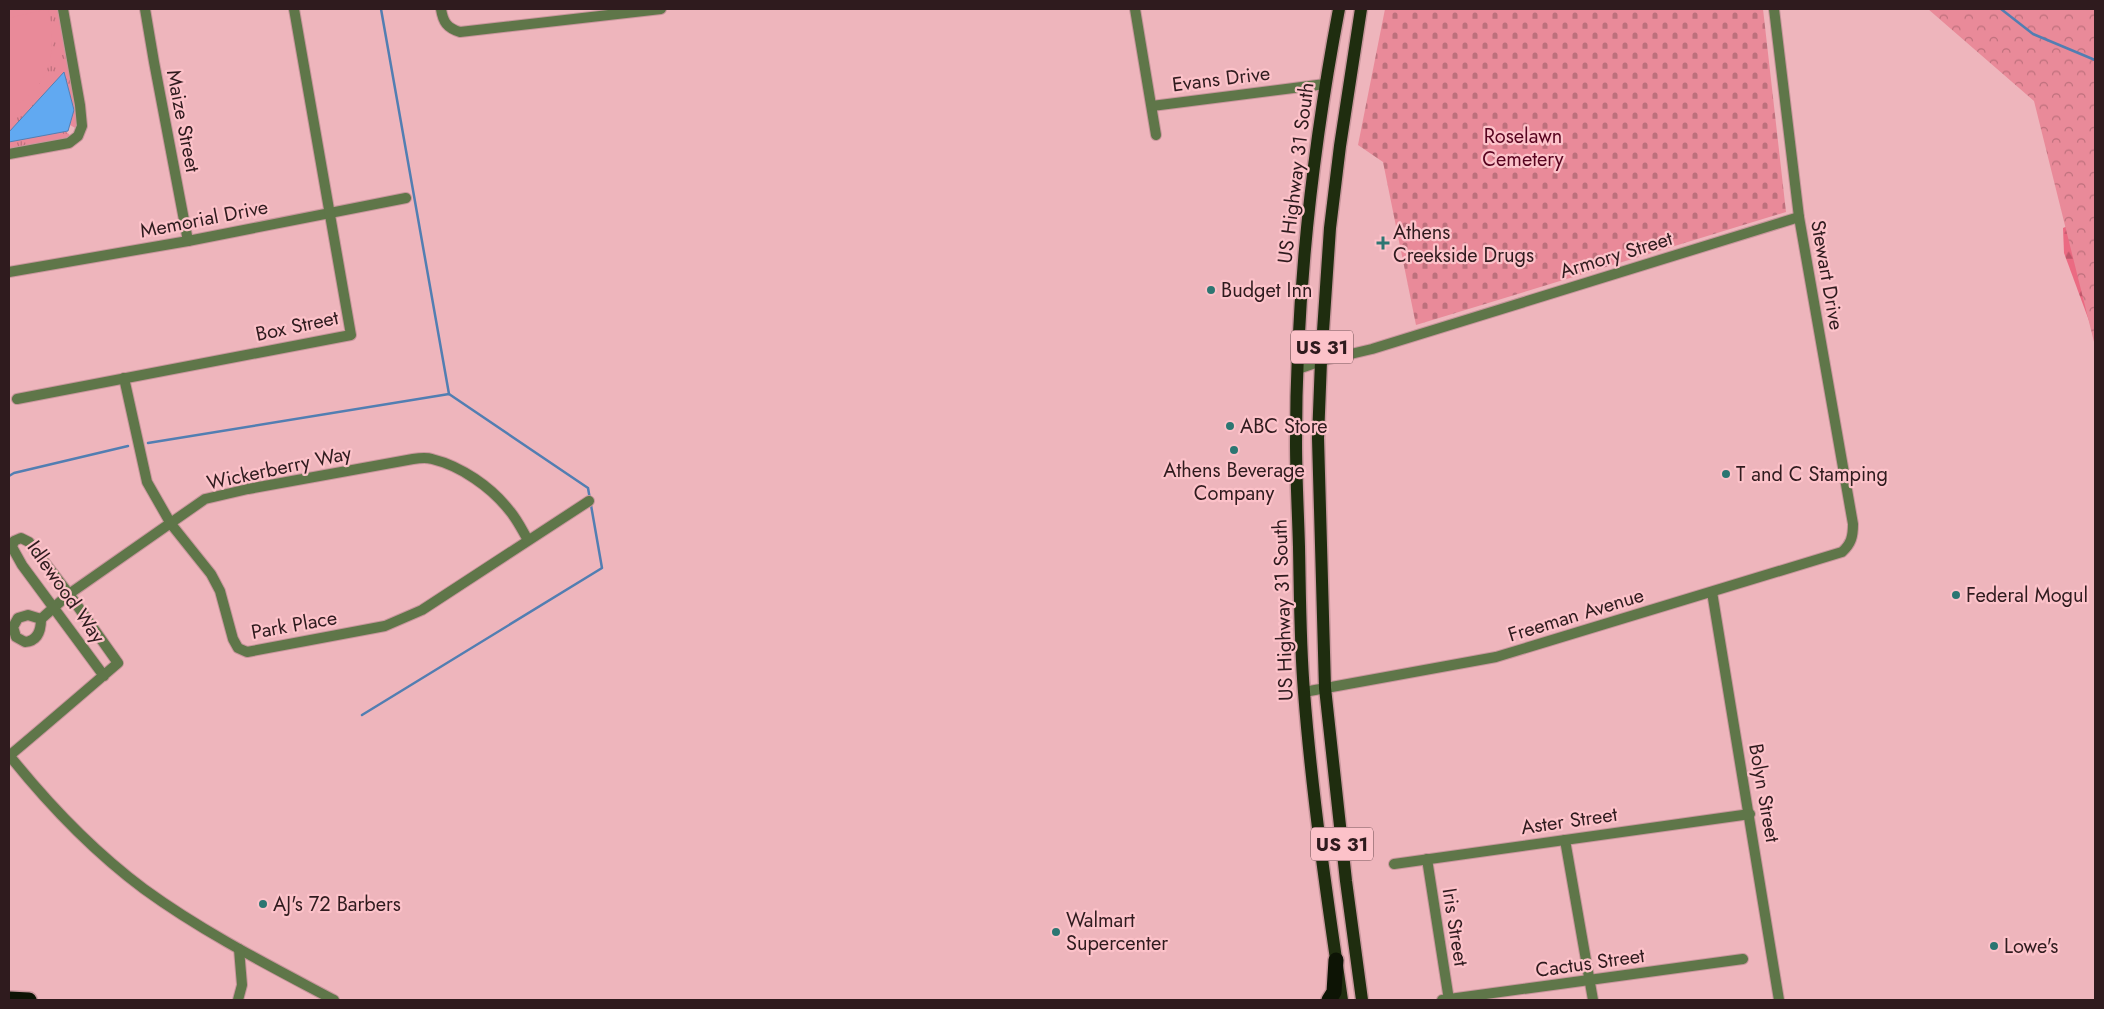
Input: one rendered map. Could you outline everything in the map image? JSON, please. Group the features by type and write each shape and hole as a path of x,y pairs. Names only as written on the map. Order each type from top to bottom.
{"highway":[{"path":"1329,1000 1334,992 1336,960"},
{"path":"9,999 29,1000"}],"main road":[{"name":"US Highway 31 South","path":"1339,9 1325,84 1310,205 1298,369 1296,449 1304,692 1318,835 1342,1000"},
{"name":"US Highway 31 South","path":"1361,9 1340,146 1330,228 1321,361 1318,445 1325,688 1346,881 1362,1000"}],"street":[{"path":"9,154 69,143 78,136 82,126 63,9"},
{"name":"Maize Street","path":"145,9 188,241"},
{"name":"Box Street","path":"17,399 351,335 294,9"},
{"path":"441,9 442,19 448,28 460,32 601,12 660,9"},
{"path":"1135,9 1156,135"},
{"name":"Stewart Drive","path":"1774,9 1799,217 1853,524 1853,535 1850,545"},
{"name":"Evans Drive","path":"1152,106 1325,84"},
{"name":"Memorial Drive","path":"9,272 188,241 406,198"},
{"name":"Armory Street","path":"1298,369 1321,361 1372,349 1799,217"},
{"name":"Park Place","path":"124,378 147,482 171,524 211,574 220,591 233,639 238,648 247,652 385,626 405,619 589,502"},
{"name":"Wickerberry Way","path":"41,619 69,594 205,499 413,458 430,458 456,467 499,498 511,512 528,540"},
{"name":"Idlewood Way","path":"21,538 29,542 69,594 118,663 104,676 22,565 12,547 14,541 21,538"},
{"name":"Freeman Avenue","path":"1304,692 1496,657 1842,552 1850,545"},
{"name":"Bolyn Street","path":"1712,592 1780,1000"},
{"path":"104,676 9,756 61,817 143,888 179,913 238,949 334,1000"},
{"name":"Aster Street","path":"1394,864 1750,814"},
{"path":"1565,840 1593,1000"},
{"name":"Iris Street","path":"1426,859 1447,1000"},
{"path":"238,949 242,985 238,1000"},
{"name":"Cactus Street","path":"1447,1000 1743,959"},
{"path":"278,970 320,1000"}],"green space":[{"path":"9,9 58,9 78,122 77,129 70,125 74,109 64,72 9,132"},
{"path":"48,9 52,39 48,67 34,91 9,108 9,18"},
{"name":"Roselawn Cemetery","path":"1385,9 1763,9 1786,212 1416,325 1383,162 1358,145"},
{"path":"1928,9 2095,9 2095,346 2034,101"},
{"path":"65,131 71,136 66,139 9,151 9,142"},
{"path":"2086,218 2095,337 2064,253 2063,228"}],"water":[{"path":"64,72 74,110 68,131 9,142 9,132"}],"waterway":[{"path":"381,9 449,394"},
{"path":"2001,9 2033,34 2095,60"},
{"path":"148,443 449,394 588,488 602,568 362,715"},
{"path":"9,476 14,473 128,446"}],"place":[{"name":"Athens Creekside Drugs","path":"1383,243"},
{"name":"Budget Inn","path":"1211,290"},
{"name":"ABC Store","path":"1230,426"},
{"name":"Athens Beverage Company","path":"1234,450"},
{"name":"T and C Stamping","path":"1726,474"},
{"name":"Federal Mogul","path":"1956,595"},
{"name":"AJ's 72 Barbers","path":"263,904"},
{"name":"Walmart Supercenter","path":"1056,932"},
{"name":"Lowe's","path":"1994,946"}]}
